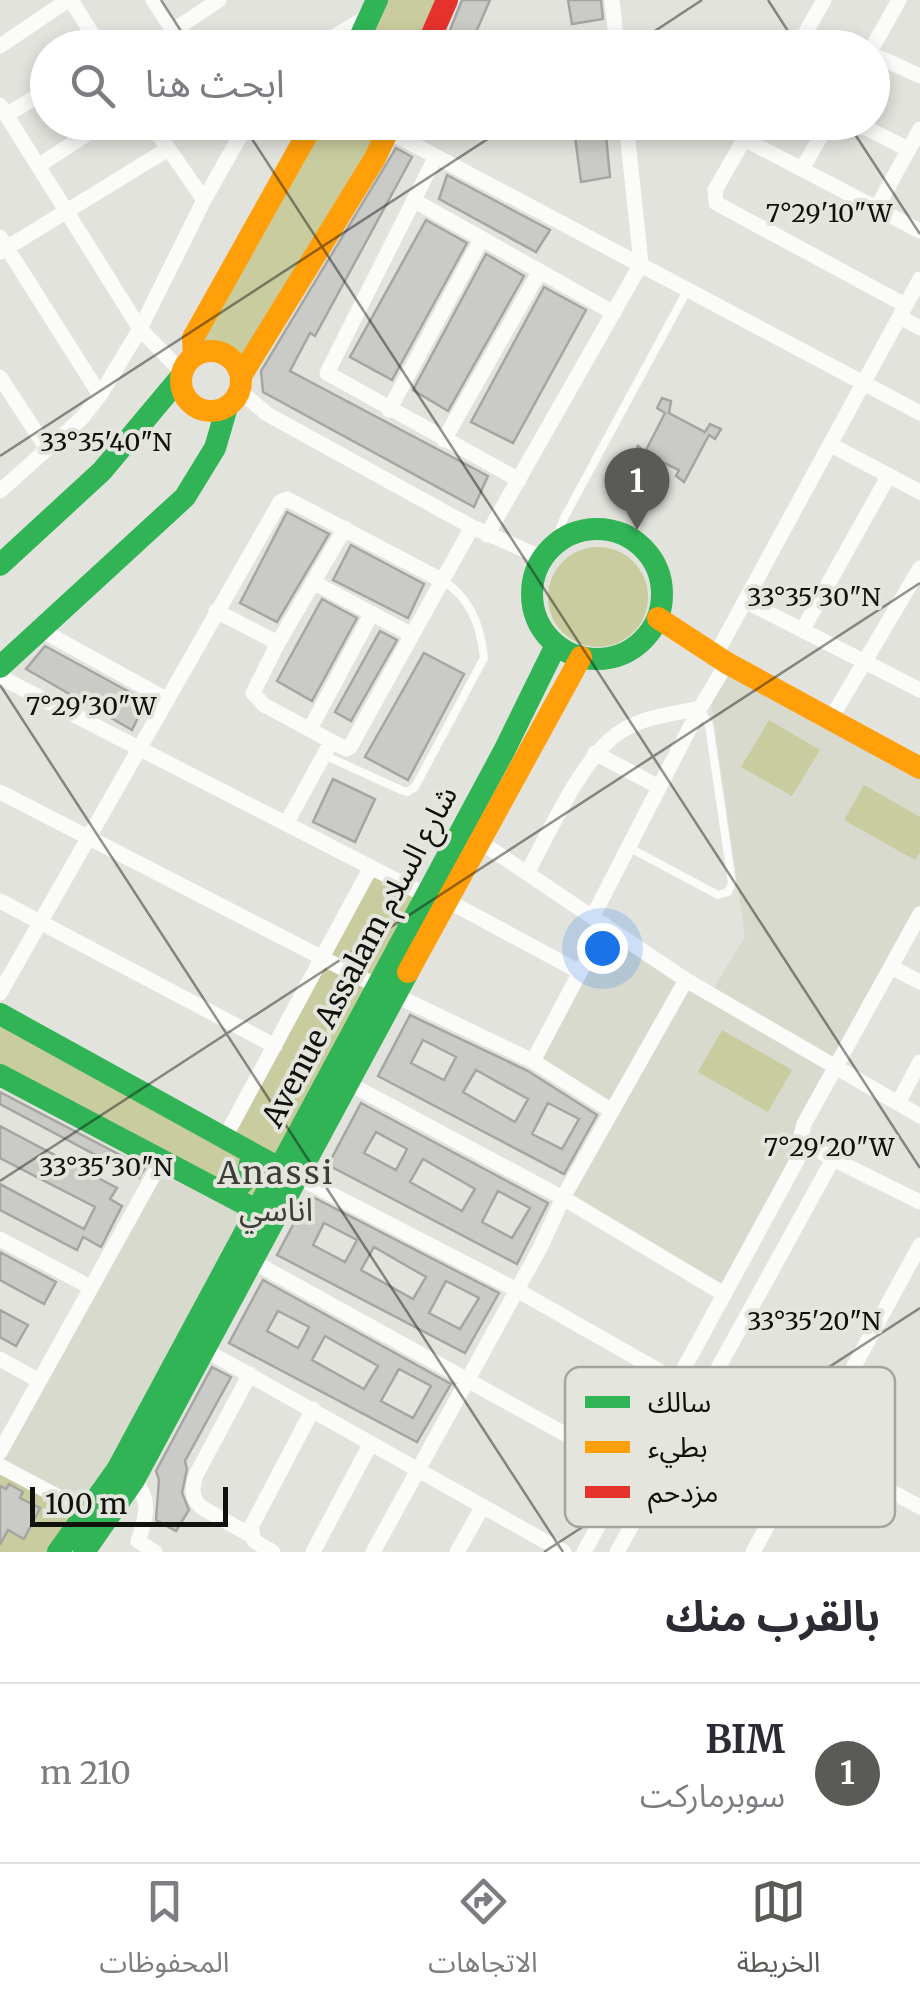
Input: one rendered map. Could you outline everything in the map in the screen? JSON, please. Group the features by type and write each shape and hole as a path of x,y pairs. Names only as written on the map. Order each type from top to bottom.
{"street":[{"path":"0,46 70,0 89,30"},
{"path":"153,0 174,30 219,0"},
{"path":"434,30 447,0"},
{"path":"612,0 615,30"},
{"path":"806,30 824,0"},
{"path":"883,30 898,0"},
{"path":"340,30 374,7"},
{"path":"363,30 374,7"},
{"path":"890,60 920,76"},
{"path":"30,98 3,110 140,329 181,364 186,397 199,408 216,411 235,394 237,367 223,354 213,351 181,364"},
{"path":"876,209 920,129"},
{"path":"38,166 78,140"},
{"path":"162,140 204,200"},
{"path":"0,491 82,418 100,394 140,329 234,140"},
{"path":"0,565 102,471 181,364 304,140"},
{"path":"0,667 185,496 215,448 235,394 382,140"},
{"path":"411,140 920,413"},
{"path":"345,528 253,693 264,704 310,729 328,748 346,749 443,581 518,480 641,264 628,140"},
{"path":"740,140 715,190 716,203 902,311 920,328"},
{"path":"761,140 802,169 920,231"},
{"path":"802,169 819,140"},
{"path":"890,140 908,149"},
{"path":"100,394 2,246 168,148"},
{"path":"436,156 327,374 518,480"},
{"path":"415,201 614,312"},
{"path":"389,410 482,238"},
{"path":"444,440 540,271"},
{"path":"533,1061 578,971 628,847 700,708 746,601 920,278"},
{"path":"0,377 5,397 47,449"},
{"path":"235,394 480,531 548,552"},
{"path":"831,445 920,492"},
{"path":"803,629 889,476"},
{"path":"0,993 280,502 287,499 296,503 443,581"},
{"path":"599,529 624,534 644,548 658,569 663,594 658,618 646,638 627,652 604,659 581,657 556,645 543,631 532,594 535,575 548,552 574,533 599,529"},
{"path":"830,720 920,568"},
{"path":"313,582 412,636"},
{"path":"746,601 920,690"},
{"path":"216,611 278,643"},
{"path":"310,729 372,613"},
{"path":"658,618 721,660 920,768"},
{"path":"40,630 166,699"},
{"name":"Avenue Assalam شارع السلام","path":"84,1552 134,1480 252,1261 288,1172 437,898 556,645"},
{"name":"Avenue Assalam شارع السلام","path":"437,898 482,843 581,657"},
{"path":"0,677 578,971"},
{"path":"527,873 595,753 618,732 641,722 700,708"},
{"path":"286,824 328,748"},
{"path":"595,753 659,787"},
{"path":"0,792 386,991 533,1061 612,1110"},
{"path":"482,843 686,980 920,1116"},
{"path":"224,1140 371,867"},
{"path":"0,902 275,1046"},
{"path":"920,914 800,1132 800,1139 806,1144 920,1202"},
{"path":"891,967 920,982"},
{"path":"374,1552 563,1198 686,980"},
{"name":"Avenue Assalam شارع السلام","path":"58,1552 117,1470 256,1210 288,1172 348,1083 386,991"},
{"path":"0,1014 224,1140 517,1290 652,1367"},
{"path":"898,1103 920,1062"},
{"path":"0,1076 256,1210"},
{"path":"348,1083 563,1198 724,1294"},
{"path":"685,1367 806,1144"},
{"path":"230,1196 247,1178 252,1154"},
{"path":"717,1367 833,1159"},
{"path":"0,1452 162,1160"},
{"path":"0,1239 90,1287"},
{"path":"857,1367 915,1268 920,1245"},
{"path":"252,1261 565,1433"},
{"path":"205,1350 483,1506 537,1546 564,1552"},
{"path":"0,1359 39,1381"},
{"path":"250,1374 192,1488 194,1500 201,1507 274,1552"},
{"path":"250,1535 250,1527 313,1409"},
{"path":"313,1552 371,1443"},
{"path":"0,1466 86,1512"},
{"path":"134,1480 146,1498 146,1512 132,1547 155,1552"},
{"path":"895,1493 920,1507"},
{"path":"457,1552 483,1506"},
{"path":"584,1552 598,1527"},
{"path":"616,1552 630,1527"},
{"path":"753,1552 767,1527"}],"lane":[{"path":"548,552 688,289"},
{"path":"328,748 400,790 407,792 415,787 484,658 466,600 443,581"},
{"path":"628,847 718,895 728,892 732,883 710,724 700,708"}],"shaded area":[{"path":"719,669 920,764 920,905 833,1068 807,1136 727,1288 566,1197 613,1110 526,1064 601,922 709,995 745,937 709,687"},
{"path":"162,1160 256,1210 87,1512 0,1466 0,1452"}],"green space":[{"path":"381,0 441,0 430,30 367,30"},
{"path":"313,140 373,140 242,363 223,346 200,344"},
{"path":"598,547 626,555 640,569 648,597 640,625 626,639 598,647 570,639 556,625 548,597 556,569 570,555"},
{"path":"769,720 820,750 792,796 741,767"},
{"path":"864,785 920,817 920,852 915,860 844,820"},
{"path":"371,867 425,895 256,1210 0,1073 0,1021 224,1139"},
{"path":"722,1030 792,1070 768,1112 698,1072"},
{"path":"0,1466 87,1512 58,1552 0,1552"}],"building":[{"path":"462,0 490,0 477,30 450,30"},
{"path":"568,0 601,0 603,19 572,24"},
{"path":"575,140 606,140 610,177 581,182"},
{"path":"396,148 412,157 315,336 310,333 290,371 488,476 474,507 263,392 261,371"},
{"path":"447,175 550,230 536,252 439,199"},
{"path":"426,220 467,243 392,380 350,357"},
{"path":"486,254 524,276 448,411 413,390"},
{"path":"544,287 586,310 513,443 471,422"},
{"path":"662,398 671,401 669,413 705,432 710,424 721,429 715,439 709,435 684,482 676,476 679,470 645,454 627,476 622,472 638,446 645,452 665,413 657,408"},
{"path":"287,512 329,534 277,622 240,603"},
{"path":"351,545 424,584 408,618 333,580"},
{"path":"322,599 357,618 312,701 277,681"},
{"path":"380,631 397,640 351,721 335,712"},
{"path":"45,646 146,701 132,730 26,669"},
{"path":"424,653 464,674 408,780 365,757"},
{"path":"333,779 375,799 355,842 313,822"},
{"path":"410,1015 528,1071 597,1115 564,1174 378,1076","holes":["423,1040 456,1057 444,1080 411,1063","476,1070 528,1099 515,1122 463,1092","548,1103 579,1119 562,1149 532,1134"]},
{"path":"0,1092 145,1168 139,1178 0,1104"},
{"path":"361,1103 548,1203 517,1264 328,1165","holes":["376,1132 407,1149 396,1170 364,1153","423,1159 475,1189 462,1211 410,1182","498,1191 530,1208 512,1238 482,1222"]},
{"path":"0,1126 117,1188 110,1199 122,1206 101,1247 83,1237 77,1250 0,1210 0,1184 84,1229 95,1207 0,1158"},
{"path":"309,1195 499,1293 465,1353 277,1255","holes":["324,1223 357,1240 345,1262 313,1245","374,1247 426,1277 413,1299 361,1270","446,1281 479,1298 460,1329 429,1313"]},
{"path":"0,1252 56,1282 44,1304 0,1280"},
{"path":"263,1280 451,1384 417,1442 229,1343","holes":["278,1311 309,1327 298,1348 267,1331","325,1336 378,1366 364,1389 312,1360","399,1369 431,1386 413,1418 381,1401"]},
{"path":"0,1310 28,1325 16,1346 0,1337"},
{"path":"212,1367 231,1377 185,1461 182,1493 189,1510 176,1531 156,1520 156,1471"},
{"path":"9,1484 23,1492 20,1498 40,1508 24,1539 8,1530 0,1545 0,1486 6,1489"}],"traffic: fast":[{"path":"363,30 377,0"},
{"path":"0,565 102,471 179,379"},
{"path":"0,667 185,497 215,448 227,407"},
{"path":"597,529 622,534 643,548 657,569 662,594 657,619 643,640 622,654 597,659 572,654 551,640 537,619 532,594 537,569 551,548 572,534 597,529"},
{"path":"58,1552 117,1470 504,751 556,645"},
{"path":"84,1552 134,1480 408,972"},
{"path":"0,1014 279,1168"},
{"path":"0,1075 256,1210"},
{"path":"230,1196 247,1178 252,1154"}],"traffic: slow":[{"path":"194,356 193,338 304,140"},
{"path":"241,376 384,140"},
{"path":"211,351 232,360 241,381 232,402 211,411 190,402 181,381 190,360 211,351"},
{"path":"658,618 727,663 920,768"},
{"path":"408,972 581,657"}],"traffic: jam":[{"path":"434,30 447,0"}],"place":[{"name":"BIM","path":"637,530"}],"district":[{"name":"Anassi اناسي","path":"276,1192"}]}
